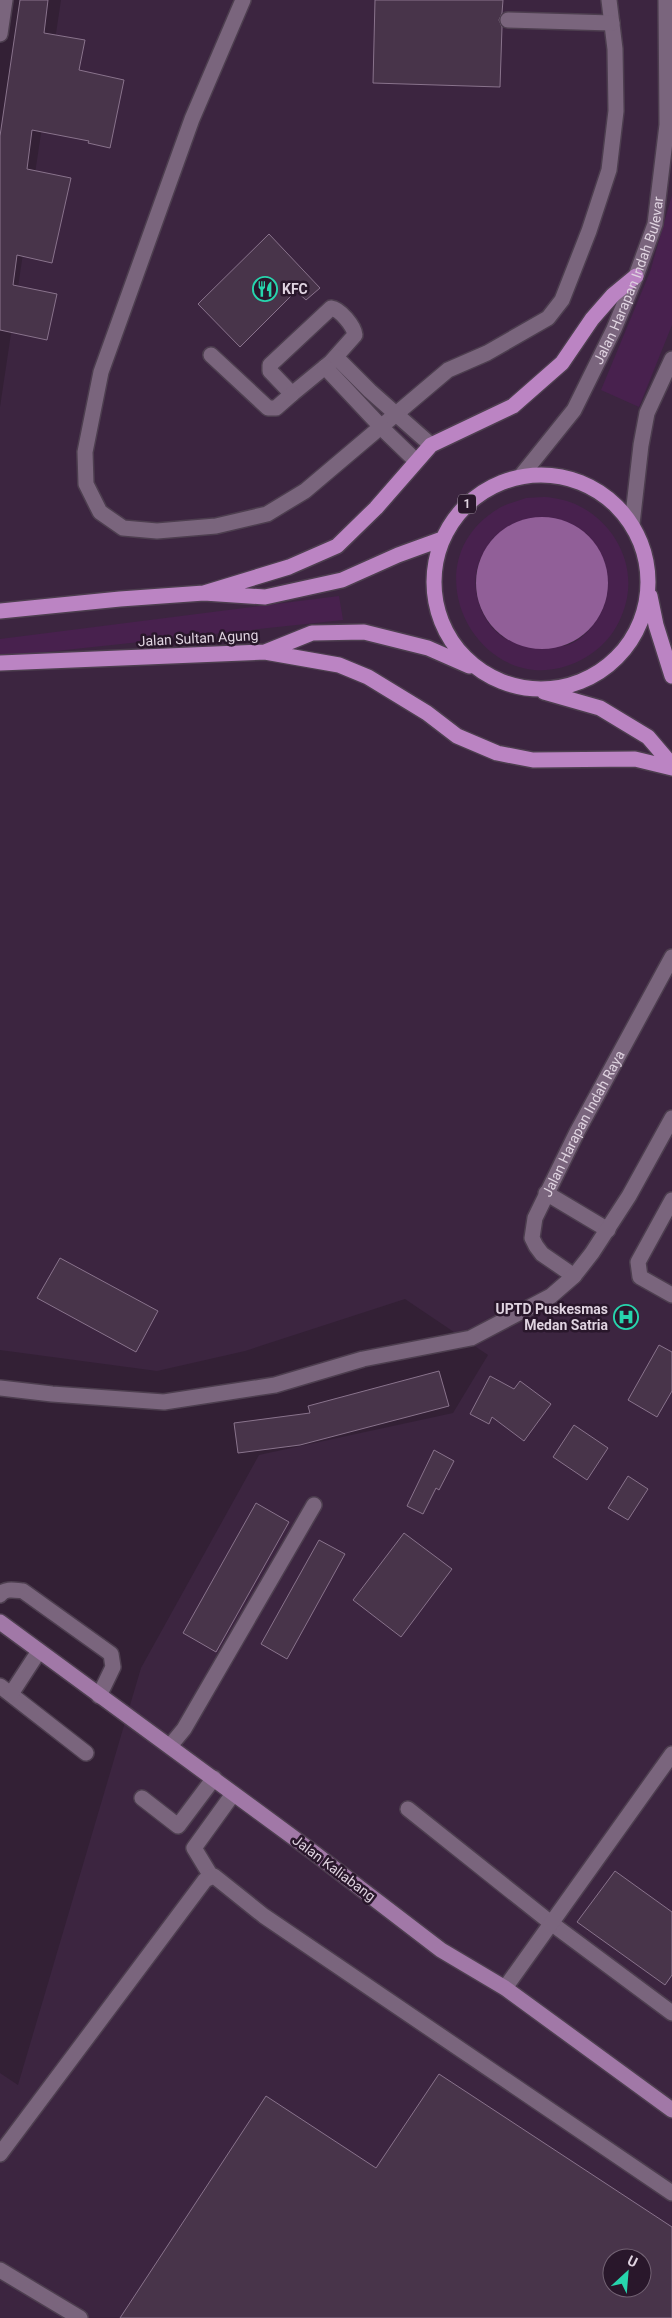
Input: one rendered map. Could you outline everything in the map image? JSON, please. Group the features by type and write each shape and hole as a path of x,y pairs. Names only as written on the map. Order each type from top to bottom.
{"highway":[{"path":"204,594 289,566 337,546 376,508 431,445 522,400 562,363 592,319 613,295 636,276"},
{"name":"1","path":"553,475 584,484 611,500 632,524 646,557 649,592 640,627 624,653 607,668 573,686 536,690 508,685 478,670 454,646 437,612 433,576 442,539 455,517 474,498 496,484 522,476 553,475"},
{"path":"0,611 120,599 204,594 265,597 342,580 398,555 442,539"},
{"path":"649,592 656,625 672,676"},
{"name":"Jalan Sultan Agung","path":"0,663 265,652 312,633 364,632 428,648 478,670"},
{"path":"265,652 339,665 368,677 427,713 457,736 497,753 533,760 635,759 672,767"},
{"path":"536,690 600,708 648,737 672,767"}],"main road":[{"name":"Jalan Kaliabang","path":"0,1622 214,1778 440,1950 505,1988 672,2110"}],"street":[{"path":"0,34 5,0"},
{"path":"243,0 192,118 101,372 85,452 86,484 100,512 123,528 157,532 216,526 267,514 305,491 448,370 487,353 548,318 562,300 589,230 609,170 616,111 615,49 609,0"},
{"name":"Jalan Harapan Indah Bulevar","path":"522,476 574,410 614,329 655,224 667,125 666,0"},
{"path":"508,20 612,23"},
{"path":"211,355 268,408 276,408 331,362 355,332 336,310 331,308 270,365 270,371 292,394"},
{"path":"632,524 641,445 647,413 672,359"},
{"path":"331,362 382,427 416,461"},
{"path":"331,362 396,414 431,445"},
{"name":"Jalan Harapan Indah Raya","path":"608,1230 546,1193 672,957"},
{"path":"0,1388 52,1394 164,1402 275,1386 364,1359 471,1338 551,1296 574,1276 608,1230 672,1118"},
{"path":"546,1193 535,1218 532,1238 542,1254 574,1276"},
{"path":"672,1200 638,1262 640,1277 672,1295"},
{"path":"170,1746 184,1729 314,1505"},
{"path":"0,1595 3,1591 12,1589 23,1591 111,1654 113,1667 99,1696"},
{"path":"40,1651 6,1690 86,1752"},
{"path":"505,1988 672,1754"},
{"path":"142,1798 178,1826 214,1778"},
{"path":"233,1794 194,1848 211,1876 216,1877 272,1921 672,2193"},
{"path":"408,1809 550,1924 672,2012"},
{"path":"0,2154 205,1880 211,1876"},
{"path":"0,2270 80,2318"}],"shaded area":[{"path":"61,0 672,0 672,2318 0,2318 0,2073 18,2085 141,1668 259,1455 453,1413 488,1355 405,1299 245,1351 157,1371 0,1350 0,407"},
{"path":"672,195 672,325 639,407 601,390 650,272"},
{"path":"546,497 570,502 586,510 599,520 620,547 626,563 628,580 627,598 621,618 605,642 581,660 546,670 514,665 487,648 468,623 457,593 458,562 472,532 501,507 526,498","holes":["586,533 605,563 608,580 604,606 590,629 577,641 562,646 509,640 498,633 485,617 477,598 476,588 478,564 495,536"]},
{"path":"542,517 555,518 567,522 589,536 603,558 607,570 607,596 603,608 589,630 567,644 555,648 542,649 529,648 517,644 495,630 481,608 477,596 476,583 477,570 481,558 495,536 517,522 529,518"},
{"path":"339,596 343,620 0,657 0,639"}],"building":[{"path":"20,0 48,0 44,33 85,40 79,70 124,80 110,148 88,143 89,141 32,130 27,169 71,178 52,263 17,255 13,285 57,294 47,340 0,330 0,136"},
{"path":"375,0 503,0 502,13 499,20 502,27 500,87 373,83"},
{"name":"KFC","path":"269,234 320,288 306,300 296,291 240,347 198,304"},
{"path":"60,1258 158,1311 136,1352 37,1298"},
{"path":"659,1345 672,1352 672,1391 657,1417 628,1400"},
{"path":"439,1371 449,1406 300,1445 238,1453 234,1423 310,1413 308,1406"},
{"path":"490,1376 514,1389 520,1381 551,1404 524,1441 492,1417 489,1424 470,1414"},
{"path":"574,1425 608,1448 587,1480 553,1457"},
{"path":"434,1450 454,1461 439,1490 436,1488 423,1514 407,1506"},
{"path":"628,1476 648,1489 628,1520 608,1508"},
{"path":"256,1503 289,1522 216,1652 183,1633"},
{"path":"404,1533 452,1569 401,1637 353,1600"},
{"path":"319,1540 345,1554 287,1659 261,1644"},
{"path":"615,1871 672,1912 672,1975 665,1985 577,1922"},
{"path":"439,2074 672,2227 672,2318 120,2318 266,2096 376,2168"}],"place":[{"name":"KFC","path":"265,289"},
{"name":"UPTD Puskesmas Medan Satria","path":"626,1317"}]}
